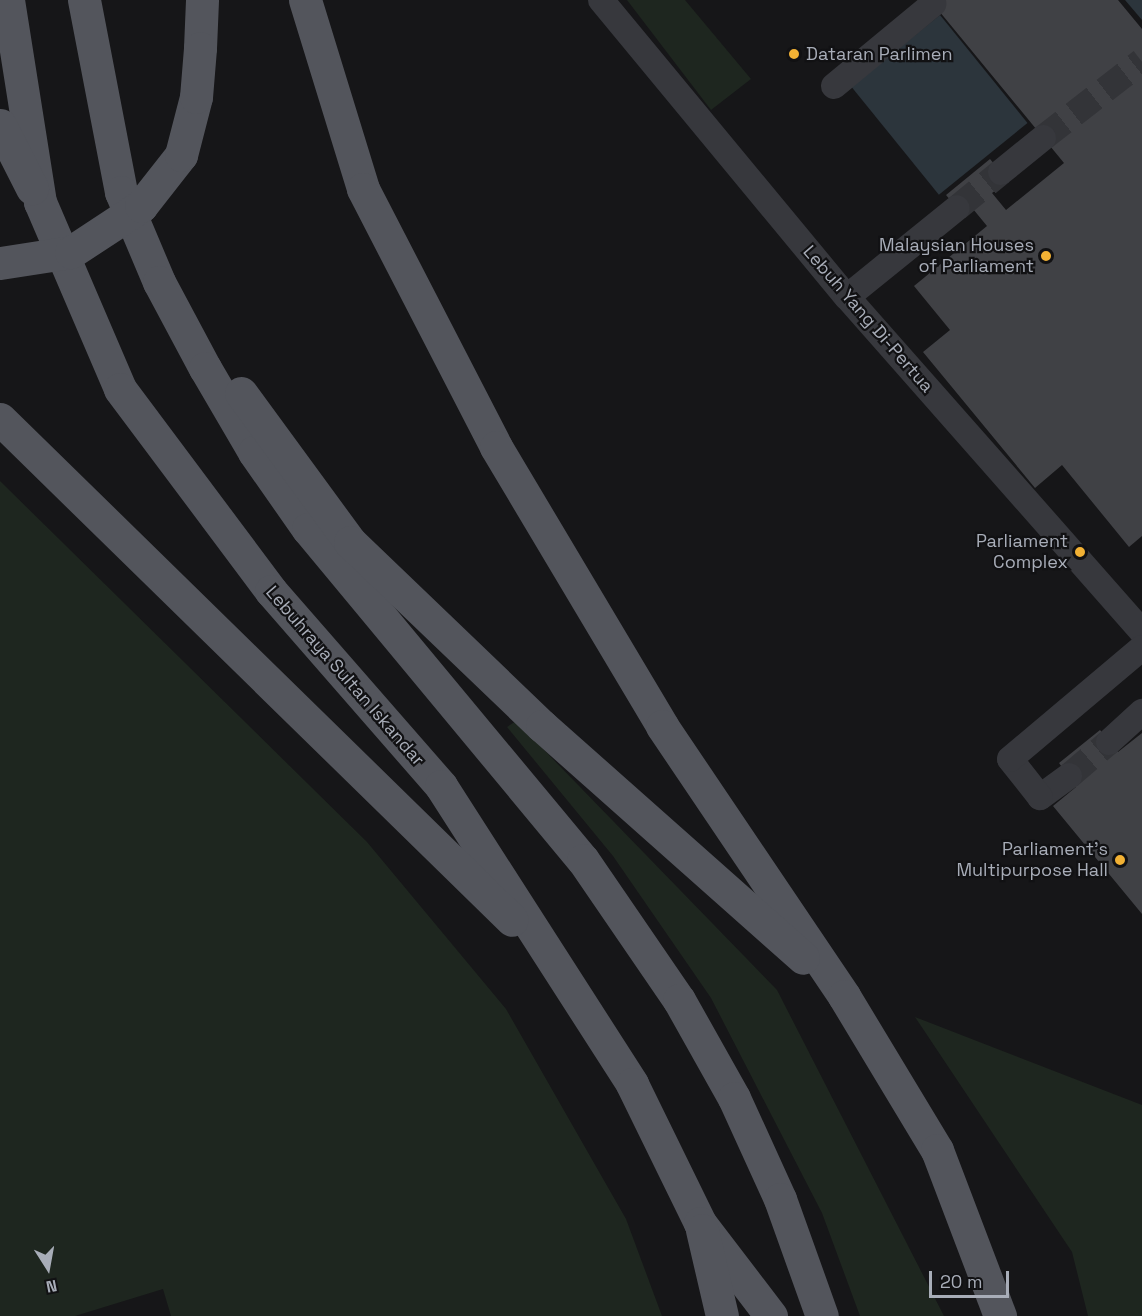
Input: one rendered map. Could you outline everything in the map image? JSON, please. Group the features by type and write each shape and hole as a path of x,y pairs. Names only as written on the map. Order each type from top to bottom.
{"main road":[{"name":"Lebuhraya Sultan Iskandar","path":"8,0 40,202 120,389 271,591 441,786 541,948 632,1084 700,1223 771,1316"},
{"path":"84,0 121,192 159,282 254,452 308,529 583,860 679,1000 734,1098 780,1199 822,1316"},
{"path":"0,263 71,252 141,206 181,155 196,97 202,0"},
{"path":"305,0 363,189 496,447 662,726 844,996 937,1150 1000,1316"},
{"path":"0,125 40,202"},
{"path":"159,282 350,542 542,726 646,813 844,996"},
{"path":"0,419 541,948"},
{"path":"700,1223 722,1316"}],"lane":[{"name":"Lebuh Yang Di-Pertua","path":"601,0 847,297 1142,633"},
{"path":"834,86 933,4"},
{"path":"1001,172 1043,138"},
{"path":"847,297 957,208"},
{"path":"1069,776 1040,797 1010,759 1142,648"},
{"path":"1109,742 1142,712"}],"shaded area":[{"path":"627,0 685,0 751,79 711,110"},
{"path":"1125,0 1142,0 1142,20"},
{"path":"940,15 1027,123 939,195 851,87"},
{"path":"0,481 367,842 506,1009 626,1219 662,1316 171,1316 163,1289 75,1316 0,1316"},
{"path":"516,721 777,990 944,1316 860,1316 822,1213 711,998 613,856 507,727"},
{"path":"915,1017 1142,1105 1142,1316 1088,1316 1072,1252"}],"building":[{"name":"Malaysian Houses of Parliament","path":"930,0 1118,0 1142,29 1142,536 1129,547 1062,465 1035,488 923,352 950,330 914,286 987,226 973,209 964,216 946,195 990,159 1008,181 992,193 1006,210 1064,163"},
{"name":"Parliament's Multipurpose Hall","path":"1100,730 1118,752 1142,733 1142,914 1053,806 1076,787 1059,763"}],"tunnel":[{"path":"1043,138 1142,61"},
{"path":"957,208 1001,172"},
{"path":"1069,776 1109,742"}],"place":[{"name":"Dataran Parlimen","path":"794,54"},
{"name":"Malaysian Houses of Parliament","path":"1046,256"},
{"name":"Parliament Complex","path":"1080,552"},
{"name":"Parliament's Multipurpose Hall","path":"1120,860"}]}
